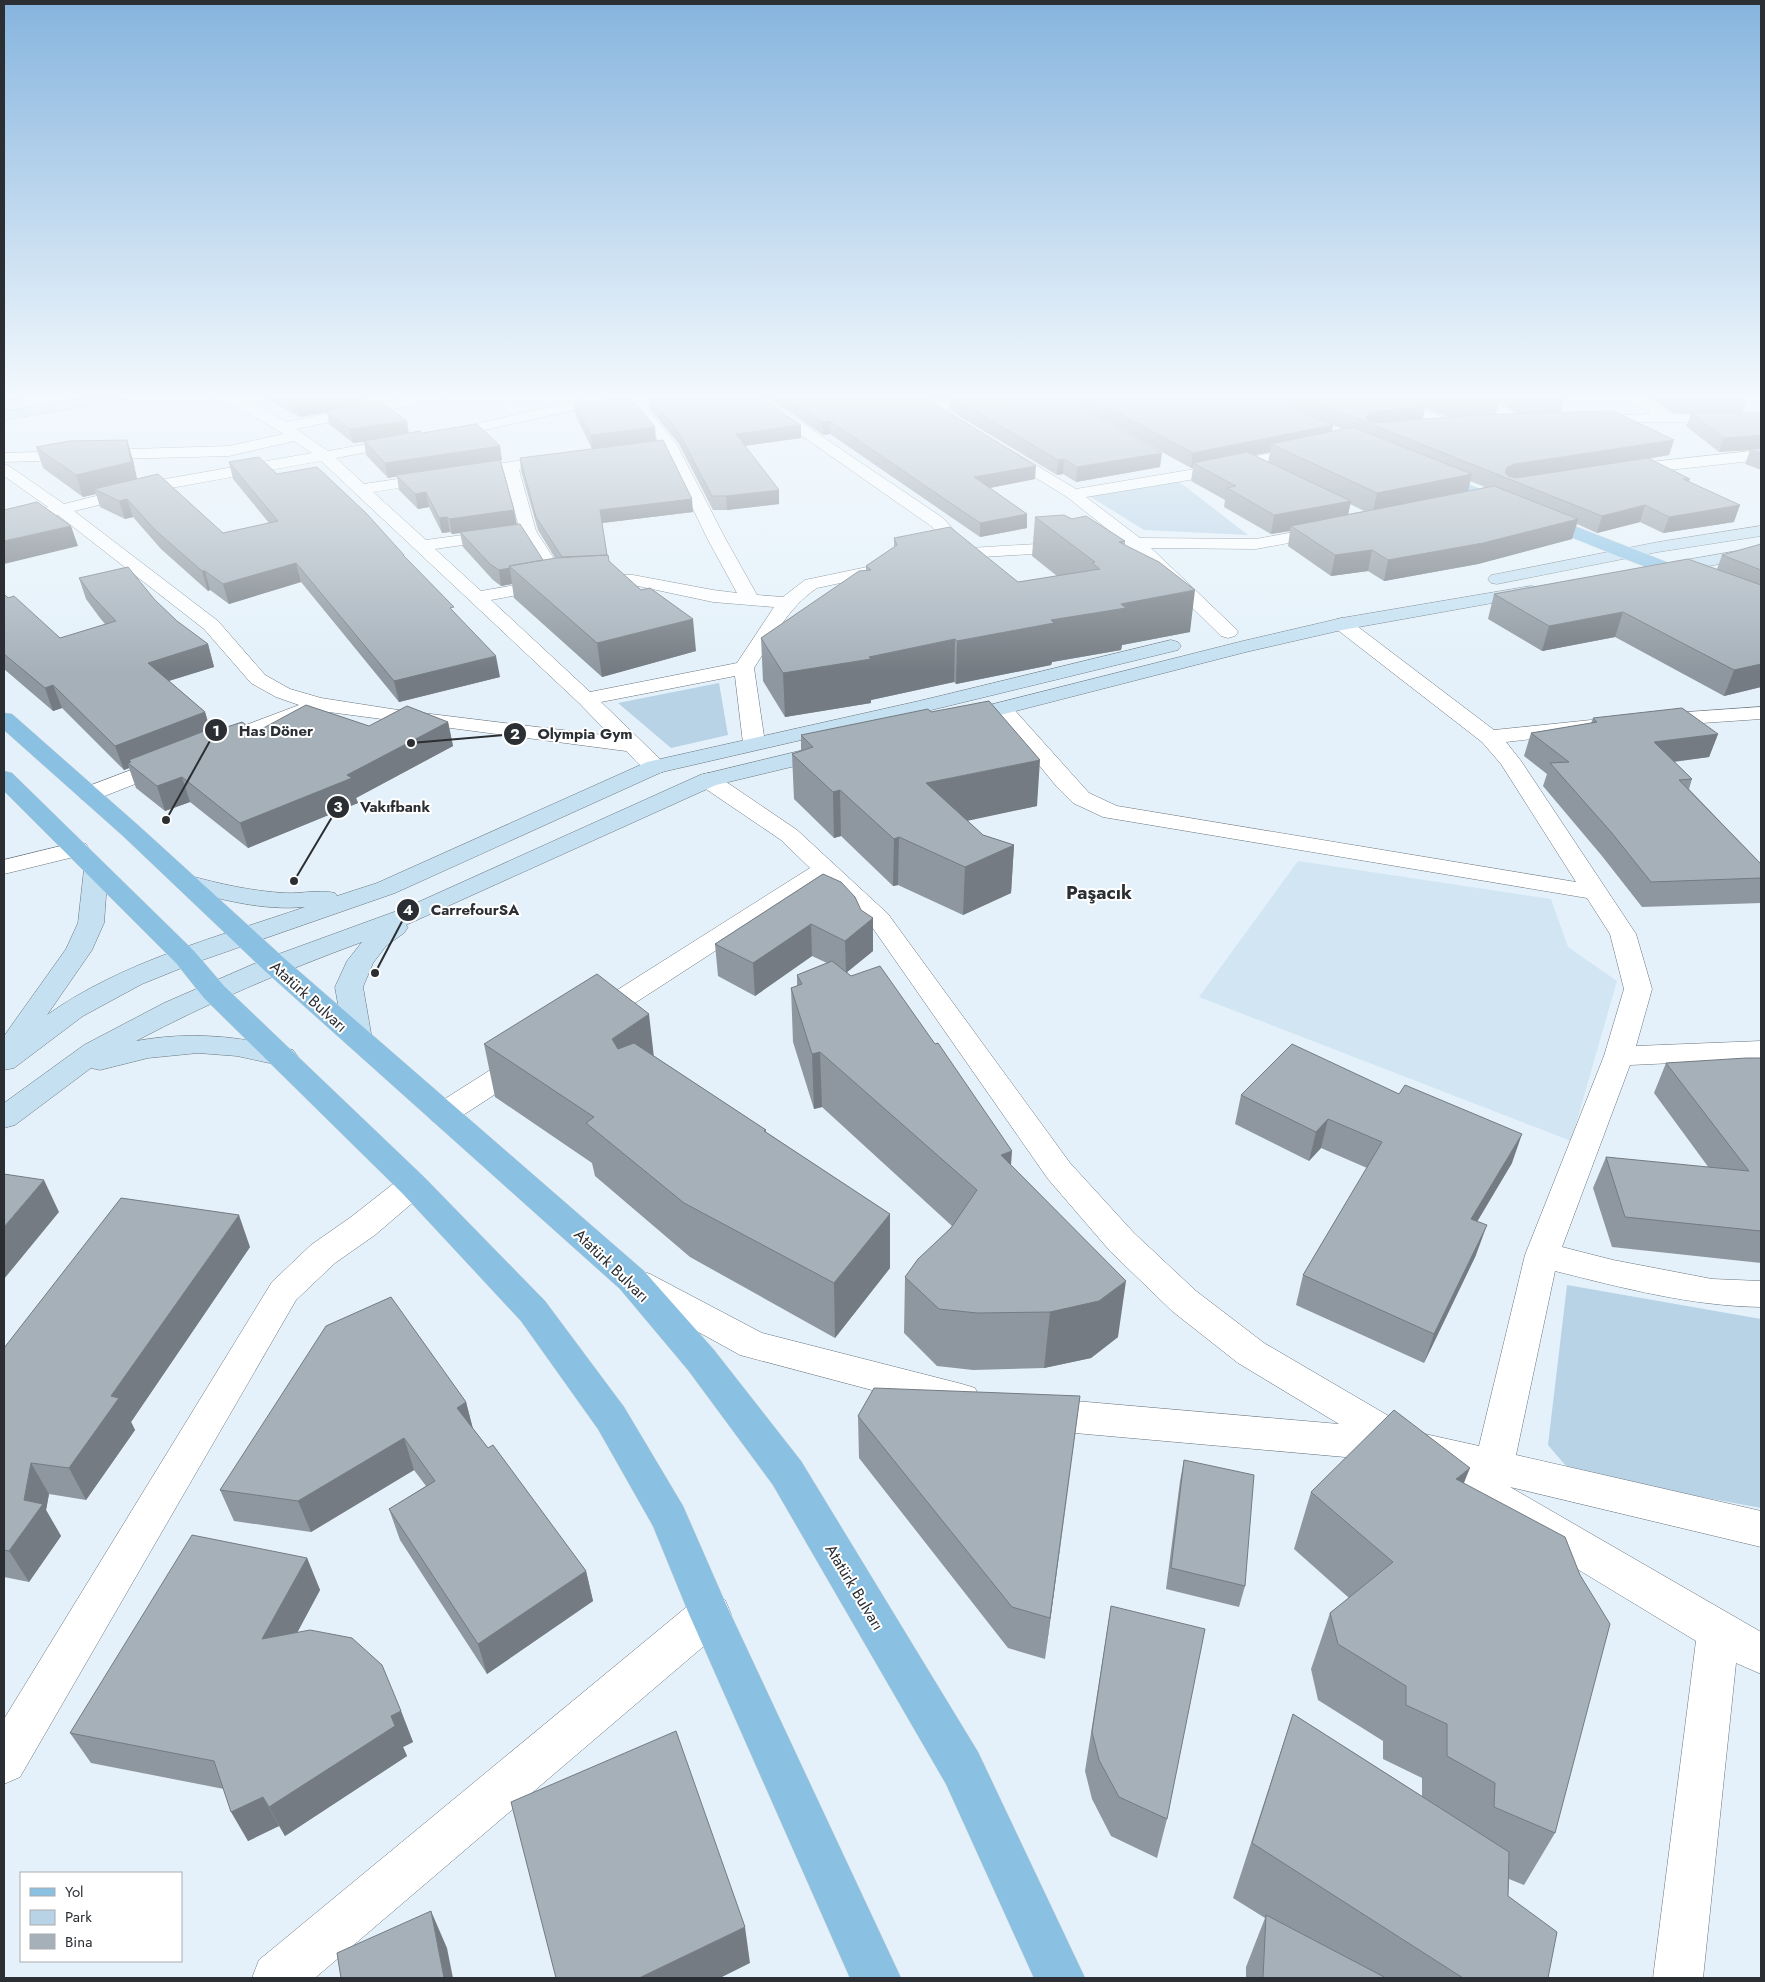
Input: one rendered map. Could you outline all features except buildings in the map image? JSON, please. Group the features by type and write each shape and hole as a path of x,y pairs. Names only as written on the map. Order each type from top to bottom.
{"main road":[{"path":"1461,486 1489,498 1628,545 1668,568 1761,604"},
{"path":"4,1059 73,1010 132,978 185,957 386,888 654,767 919,707 1228,632 1628,545 1658,547 1761,531"},
{"path":"1658,547 1735,576"},
{"path":"932,725 1342,624 1761,552"},
{"name":"Atatürk Bulvarı","path":"4,719 89,794 358,1040 632,1280 700,1360 787,1473 962,1768 1060,1978"},
{"path":"4,1118 94,1052 141,1026 275,965 414,913 708,780 848,746"},
{"path":"4,778 185,957 214,992 413,1184 533,1311 611,1418 669,1518 710,1614 876,1978"},
{"path":"4,1059 79,950 91,923 86,859"},
{"path":"187,883 247,898 288,901 337,897 386,888"},
{"path":"358,1040 348,987 360,961 377,940 414,913"},
{"path":"66,1073 119,1054 160,1047 230,1046 283,1057"}],"street":[{"path":"30,486 61,508 211,625 258,679 283,693 318,704 398,716 631,745"},
{"path":"4,523 154,486"},
{"path":"356,486 586,700 654,767"},
{"path":"359,489 375,486"},
{"path":"516,486 528,531 560,582"},
{"path":"691,486 716,538 751,601"},
{"path":"885,486 937,522 966,553"},
{"path":"1060,486 1136,543 1228,632"},
{"path":"1072,494 1118,486"},
{"path":"1461,504 1489,498"},
{"path":"927,560 966,553 1136,543 1256,544 1340,528"},
{"path":"421,546 528,531"},
{"path":"754,743 744,668 786,603 800,590 811,584 907,564"},
{"path":"476,597 560,582 600,579 634,580 713,596 786,603"},
{"path":"1342,624 1490,737 1510,761 1623,934 1638,989 1619,1056 1542,1255 1494,1466"},
{"path":"586,700 744,668"},
{"path":"89,794 318,704"},
{"path":"1003,709 1081,798 1111,812 1594,892"},
{"path":"1638,722 1761,712"},
{"path":"1490,737 1610,724"},
{"path":"708,780 789,835 879,919 1059,1171 1122,1242 1184,1301 1251,1352 1718,1631 1761,1654"},
{"path":"4,867 86,859"},
{"path":"576,1028 826,868"},
{"path":"443,1114 543,1050"},
{"path":"1619,1056 1761,1050"},
{"path":"4,1761 284,1291 322,1254 363,1226 413,1184"},
{"path":"1542,1255 1613,1273 1712,1292 1761,1294"},
{"path":"632,1280 753,1345 1002,1409 1407,1446 1761,1529"},
{"path":"278,1978 710,1614"},
{"path":"1678,1978 1718,1631"}],"shaded area":[{"path":"1298,861 1551,899 1568,947 1617,981 1571,1141 1199,997"}],"green space":[{"path":"1135,486 1185,486 1248,535 1144,530 1086,494"},
{"path":"719,683 728,735 671,748 618,703"},
{"path":"1567,1285 1761,1319 1761,1508 1572,1473 1548,1445"}],"place":[{"name":"Olympia Gym","path":"411,743"},
{"name":"Has Döner","path":"166,820"},
{"name":"Vakıfbank","path":"294,881"},
{"name":"CarrefourSA","path":"375,973"}],"district":[{"name":"Paşacık","path":"1099,892"}]}
